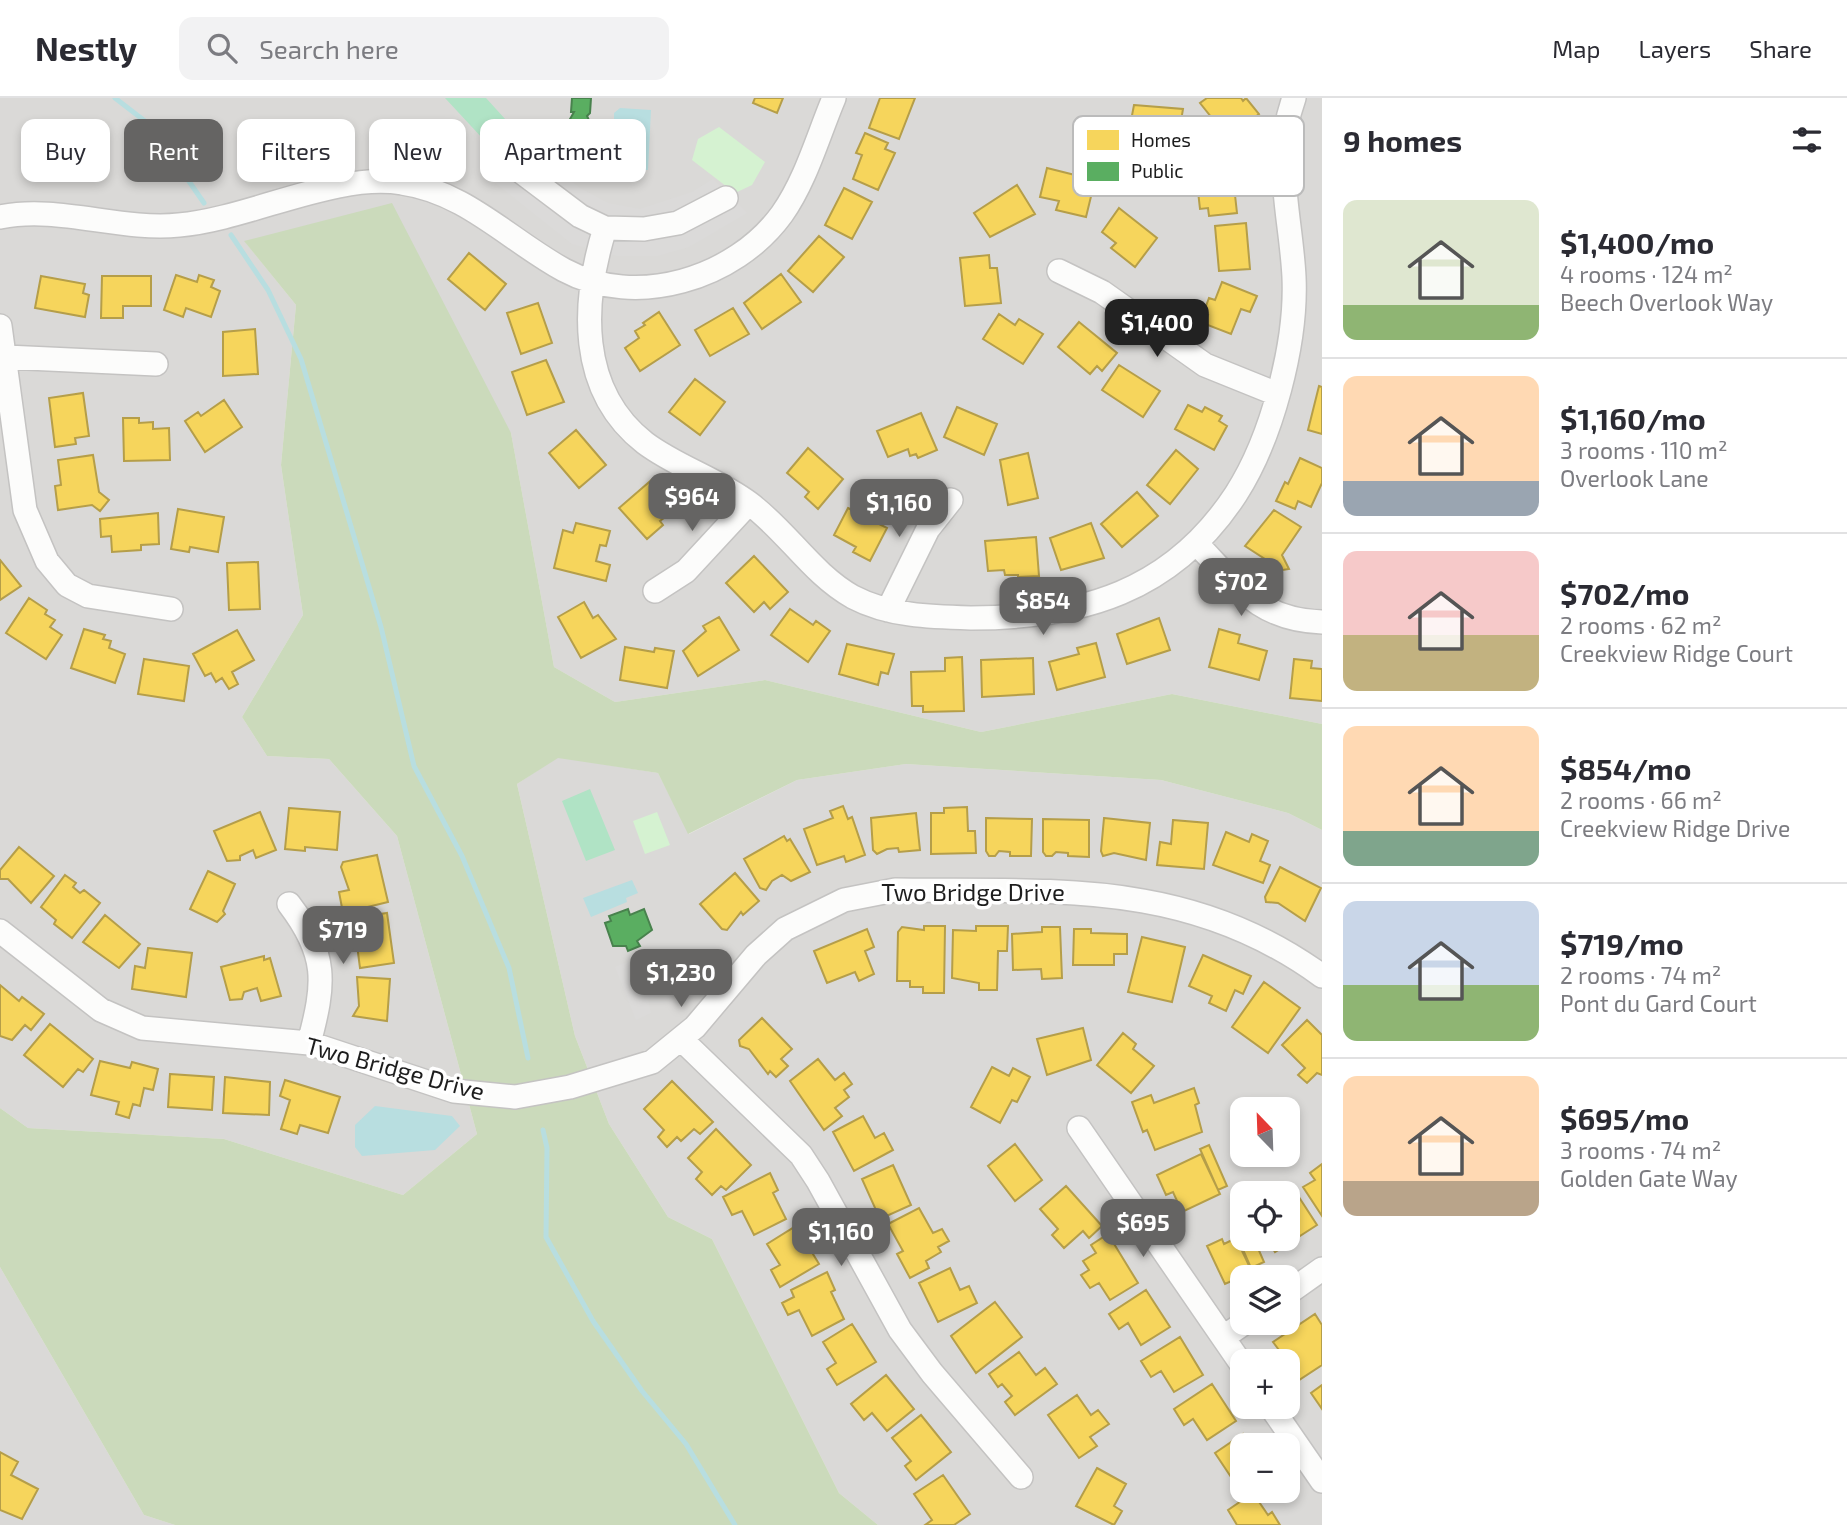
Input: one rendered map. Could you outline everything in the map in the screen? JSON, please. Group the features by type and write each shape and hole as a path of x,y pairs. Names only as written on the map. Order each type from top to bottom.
{"street":[{"path":"0,217 31,214 144,227 181,225 351,185 399,182 431,189 463,202 548,261 592,282 622,286 671,284 707,272 746,251 772,226 790,201 834,98"},
{"path":"1290,116 1294,98"},
{"path":"535,182 580,216 605,228 644,229 678,223 726,198"},
{"path":"605,228 592,282 587,324 592,354 601,384 619,416 644,442 749,503 831,581 853,597 888,610 927,616 999,618 1072,610 1109,598 1143,581 1196,542 1223,512 1247,475 1277,394 1294,292 1285,196"},
{"path":"1059,271 1102,292 1205,365 1277,394"},
{"path":"0,326 25,510 47,561 67,585 88,596 171,608"},
{"path":"6,357 156,365"},
{"path":"888,610 928,529 951,500"},
{"path":"655,591 687,571 749,503"},
{"path":"1196,542 1263,608 1286,617 1322,622"},
{"name":"Two Bridge Drive","path":"0,931 101,1010 127,1023 173,1033 309,1043 443,1087 498,1097 548,1092 638,1068 682,1040 756,955 786,929 831,904 882,891 1082,892 1157,902 1248,932 1322,976"},
{"path":"289,904 309,931 321,967 318,1005 309,1043"},
{"path":"682,1040 801,1155 900,1330 932,1373 1021,1477"},
{"path":"1079,1128 1231,1349"},
{"path":"1300,1285 1322,1269"},
{"path":"1224,1338 1230,1334"},
{"path":"1279,1419 1322,1481"}],"shaded area":[{"path":"0,98 1322,98 1322,724 1172,694 981,732 765,680 615,702 554,667 511,433 245,242 296,305 281,465 303,615 242,717 267,756 329,759 397,836 477,1134 403,1195 224,1139 28,1128 0,1108"},
{"path":"713,179 747,213 689,247 657,256 617,256 572,244 494,182 572,182 608,203 640,209 692,192"},
{"path":"558,757 658,773 689,834 797,780 906,764 1161,780 1288,813 1322,830 1322,1525 878,1525 839,1493 712,1239 668,1217 609,1124 575,1036 517,784"},
{"path":"661,948 677,989 648,1000 651,1013 636,1020 615,967"},
{"path":"0,1267 144,1515 175,1525 0,1525"}],"green space":[{"path":"445,98 486,98 505,119 480,119 480,136"},
{"path":"719,127 765,162 752,185 735,193 692,160 698,139"},
{"path":"392,203 511,433 554,667 615,702 765,680 981,732 1172,694 1322,724 1322,830 1288,813 1161,780 906,764 797,780 688,834 658,773 558,758 517,784 575,1036 609,1124 668,1217 712,1239 839,1493 878,1525 175,1525 144,1515 0,1267 0,1108 28,1128 224,1139 403,1195 477,1134 397,836 329,759 267,756 242,717 303,615 281,465 296,305 244,241"},
{"path":"590,789 615,850 586,861 562,801"},
{"path":"657,812 670,845 645,854 633,821"}],"water":[{"path":"620,108 651,110 648,170 646,119 614,119 614,113"},
{"path":"632,880 638,893 626,898 627,902 591,917 583,898"},
{"path":"375,1106 452,1116 460,1126 435,1150 362,1156 355,1147 355,1125"}],"building: Homes":[{"path":"755,98 783,98 777,113 753,103"},
{"path":"880,98 915,98 899,139 869,128"},
{"path":"1207,98 1241,98 1243,101 1246,98 1259,114 1210,116 1200,103"},
{"path":"1134,105 1183,109 1182,116 1132,116"},
{"path":"865,133 888,143 885,149 895,153 878,190 853,179 862,155 856,153"},
{"path":"1047,168 1073,174 1073,196 1091,196 1086,217 1056,210 1059,201 1040,197"},
{"path":"1017,185 1035,214 990,237 974,213"},
{"path":"844,188 872,202 852,239 825,225"},
{"path":"1199,196 1235,196 1237,213 1209,216 1208,208 1200,209"},
{"path":"1119,208 1157,238 1135,267 1111,248 1116,243 1102,232"},
{"path":"1246,223 1250,269 1219,271 1215,226"},
{"path":"819,236 844,257 813,292 788,271"},
{"path":"469,253 506,284 485,310 448,279"},
{"path":"989,255 990,268 997,268 1001,303 965,306 960,258"},
{"path":"781,274 801,302 762,329 744,303"},
{"path":"176,275 197,282 199,275 214,280 211,287 220,291 211,317 186,308 183,317 164,310"},
{"path":"41,276 85,284 83,293 89,295 85,317 35,308"},
{"path":"102,276 151,276 151,306 123,306 123,318 101,318"},
{"path":"1222,282 1257,296 1250,312 1241,309 1231,334 1205,324 1208,315 1203,314 1209,298 1215,300"},
{"path":"538,303 552,343 521,354 507,313"},
{"path":"733,308 749,334 710,356 695,330"},
{"path":"659,312 680,345 640,371 625,348 639,338 635,331"},
{"path":"999,314 1015,325 1019,319 1043,334 1023,364 983,339"},
{"path":"1079,322 1117,353 1102,371 1097,366 1090,374 1058,347"},
{"path":"255,329 258,374 223,376 223,332"},
{"path":"546,360 564,402 527,415 512,372"},
{"path":"1119,365 1160,391 1143,417 1102,390"},
{"path":"695,379 725,402 700,435 669,412"},
{"path":"1319,386 1322,387 1322,434 1308,430"},
{"path":"83,393 89,436 75,438 76,444 55,447 49,398"},
{"path":"224,400 242,427 205,452 185,421 198,412 201,416"},
{"path":"1188,405 1202,412 1205,407 1222,416 1219,421 1227,426 1214,450 1175,429"},
{"path":"957,407 997,424 984,455 944,437"},
{"path":"921,413 937,450 918,458 916,454 910,456 908,449 888,457 877,431"},
{"path":"123,418 139,418 139,423 153,422 153,429 169,428 170,460 124,461"},
{"path":"576,430 606,465 579,488 549,453"},
{"path":"808,448 843,479 818,509 805,497 809,492 787,473"},
{"path":"1176,450 1198,469 1170,504 1147,485"},
{"path":"1028,453 1038,498 1008,505 1000,460"},
{"path":"93,455 99,492 109,500 100,511 92,505 58,510 55,486 61,485 58,460"},
{"path":"1300,458 1322,468 1322,483 1311,507 1298,501 1295,509 1276,501 1285,482 1288,484"},
{"path":"655,477 675,499 663,510 668,515 660,521 663,525 647,539 619,508"},
{"path":"1137,492 1158,516 1122,547 1101,524"},
{"path":"848,508 887,528 870,561 853,552 856,547 834,535"},
{"path":"178,509 224,517 218,552 190,547 189,552 171,549"},
{"path":"1274,510 1301,527 1282,555 1289,569 1276,571 1271,563 1245,546"},
{"path":"158,513 159,544 141,545 141,550 112,552 111,536 101,537 100,519"},
{"path":"576,523 610,531 606,546 600,545 596,561 610,565 606,581 554,568 563,530 573,533"},
{"path":"1091,523 1104,558 1061,570 1050,538"},
{"path":"1036,537 1039,576 1018,577 1005,575 1004,570 988,571 985,541"},
{"path":"754,556 788,592 770,609 764,602 754,612 726,583"},
{"path":"0,560 21,586 0,600"},
{"path":"258,562 260,609 229,610 227,563"},
{"path":"29,598 47,610 45,614 55,620 50,627 62,635 46,659 6,633"},
{"path":"584,602 593,618 598,615 616,639 581,658 558,617"},
{"path":"790,609 813,625 816,621 830,631 808,662 771,635"},
{"path":"719,617 739,650 698,676 683,651 706,631 703,626"},
{"path":"1159,618 1170,650 1127,664 1117,634"},
{"path":"84,629 105,635 103,639 111,641 109,648 125,654 115,683 71,668"},
{"path":"1219,629 1240,635 1238,643 1267,651 1259,680 1209,667"},
{"path":"237,630 254,660 232,672 238,684 229,689 222,678 216,682 211,673 205,676 193,654"},
{"path":"1096,643 1105,677 1057,690 1049,662 1079,654 1077,648"},
{"path":"847,644 894,654 888,674 881,672 878,685 839,674"},
{"path":"625,647 654,652 655,648 674,651 667,688 620,680"},
{"path":"962,657 964,711 923,712 923,706 912,706 911,672 945,671 945,658"},
{"path":"1033,658 1034,694 982,697 981,660"},
{"path":"144,659 189,666 184,701 138,694"},
{"path":"1294,659 1312,661 1311,668 1322,669 1322,701 1290,698"},
{"path":"843,806 848,819 852,817 865,855 846,862 844,856 817,865 804,829 833,818 830,811"},
{"path":"967,807 968,831 975,831 976,853 931,854 931,813 944,813 944,808"},
{"path":"289,808 340,812 337,850 305,847 305,851 285,849"},
{"path":"260,812 276,850 256,858 253,850 240,856 240,860 227,861 214,831"},
{"path":"916,813 920,850 899,852 898,848 887,849 877,854 873,850 871,818"},
{"path":"986,818 1032,819 1031,856 1010,856 1010,852 999,851 995,856 989,856 986,851"},
{"path":"1104,818 1150,823 1146,860 1114,853 1103,856 1101,851"},
{"path":"1043,819 1089,820 1089,857 1068,856 1068,853 1056,852 1052,856 1046,856 1043,852"},
{"path":"1173,820 1208,823 1204,869 1157,865 1160,842 1171,844"},
{"path":"1226,832 1249,842 1252,834 1268,841 1260,861 1270,865 1263,883 1213,865"},
{"path":"784,836 787,841 790,839 810,872 791,881 782,875 772,881 766,890 760,888 744,859"},
{"path":"19,847 54,876 31,903 8,879 0,879 0,870"},
{"path":"377,855 388,902 343,913 339,892 349,890 341,867 343,862"},
{"path":"1280,867 1321,888 1305,921 1278,903 1266,902 1265,897"},
{"path":"208,871 235,884 223,911 225,914 217,922 190,909"},
{"path":"735,873 759,901 743,915 741,912 727,930 722,929 700,904"},
{"path":"65,875 76,883 73,887 80,893 84,890 100,903 72,938 54,924 56,920 41,907"},
{"path":"387,913 394,963 360,968 356,937 350,938 347,919"},
{"path":"105,915 140,944 119,968 83,942"},
{"path":"924,926 945,926 944,993 923,993 923,987 910,987 910,981 897,981 898,932 902,927 924,930"},
{"path":"976,926 1008,926 1007,951 998,951 997,990 979,990 979,983 952,978 953,930 976,931"},
{"path":"1042,927 1060,927 1062,978 1042,979 1041,969 1013,970 1012,934 1042,932"},
{"path":"867,929 874,947 865,951 874,974 859,981 855,972 827,983 814,951"},
{"path":"1074,929 1091,929 1091,933 1127,934 1127,954 1114,954 1114,965 1073,965"},
{"path":"1142,937 1185,947 1172,1002 1128,992"},
{"path":"148,948 192,953 186,997 132,989 135,966 145,968"},
{"path":"1203,955 1251,976 1243,994 1235,990 1226,1011 1209,1003 1212,996 1189,986"},
{"path":"264,956 264,960 270,958 281,996 261,1001 257,988 244,992 242,999 230,1000 221,967"},
{"path":"357,977 390,979 387,1021 353,1016 359,1006"},
{"path":"1264,982 1300,1008 1268,1053 1232,1027"},
{"path":"0,985 19,1001 22,997 44,1014 31,1030 25,1025 12,1040 0,1036"},
{"path":"762,1018 792,1049 781,1059 788,1066 776,1077 770,1071 768,1074 749,1049 740,1046 739,1040"},
{"path":"1307,1020 1322,1035 1322,1075 1317,1073 1307,1083 1298,1075 1305,1068 1282,1045"},
{"path":"50,1024 93,1059 83,1072 78,1069 63,1087 24,1055"},
{"path":"1083,1028 1091,1060 1047,1075 1037,1039"},
{"path":"1123,1033 1136,1044 1133,1049 1154,1066 1131,1093 1097,1065"},
{"path":"818,1059 835,1080 844,1073 852,1084 844,1090 849,1097 835,1108 842,1116 824,1130 790,1081"},
{"path":"100,1061 130,1068 132,1062 158,1069 153,1090 144,1088 140,1106 133,1104 129,1118 116,1114 119,1102 91,1095"},
{"path":"992,1067 1009,1076 1013,1068 1030,1077 1017,1102 1012,1100 1000,1123 971,1107"},
{"path":"170,1074 214,1077 212,1110 168,1107"},
{"path":"225,1077 270,1082 269,1115 223,1113"},
{"path":"285,1080 340,1097 328,1133 300,1125 297,1134 281,1129 290,1100 280,1096"},
{"path":"672,1081 713,1122 700,1134 694,1129 681,1141 677,1137 667,1147 658,1137 664,1130 644,1109"},
{"path":"1194,1088 1199,1103 1195,1105 1202,1132 1155,1150 1147,1130 1143,1132 1132,1102 1151,1095 1154,1103"},
{"path":"863,1116 875,1138 884,1133 893,1150 854,1171 833,1132"},
{"path":"716,1129 751,1165 726,1190 721,1186 712,1195 696,1179 702,1172 688,1158"},
{"path":"1015,1144 1042,1180 1015,1201 988,1166"},
{"path":"1209,1145 1227,1186 1218,1190 1200,1149"},
{"path":"1201,1154 1220,1194 1182,1212 1173,1192 1166,1195 1157,1175"},
{"path":"1322,1164 1322,1216 1303,1187 1315,1180 1310,1173"},
{"path":"893,1165 911,1205 880,1219 862,1179"},
{"path":"770,1173 778,1190 773,1193 786,1219 754,1235 742,1211 732,1215 723,1197"},
{"path":"1066,1186 1102,1226 1089,1238 1083,1231 1064,1248 1052,1235 1058,1229 1040,1209"},
{"path":"1300,1199 1317,1225 1300,1236"},
{"path":"919,1208 933,1233 942,1229 949,1241 938,1247 941,1252 926,1261 929,1268 910,1278 897,1254 903,1251 888,1224"},
{"path":"796,1226 819,1264 780,1287 771,1270 780,1265 767,1244"},
{"path":"1108,1234 1138,1283 1110,1300 1099,1283 1090,1288 1081,1275 1089,1270 1083,1261 1096,1253 1091,1245"},
{"path":"1222,1239 1224,1244 1230,1241 1230,1251 1242,1251 1249,1265 1230,1265 1230,1282 1225,1284 1207,1246"},
{"path":"1244,1251 1259,1251 1264,1262 1250,1265"},
{"path":"950,1268 960,1290 969,1286 977,1303 938,1322 919,1283"},
{"path":"827,1272 835,1290 831,1292 844,1319 812,1336 799,1310 788,1315 782,1303 794,1297 791,1290"},
{"path":"1146,1290 1170,1327 1141,1345 1128,1323 1119,1329 1109,1314"},
{"path":"995,1302 1022,1337 976,1373 951,1336"},
{"path":"1315,1314 1322,1325 1322,1365 1300,1379 1300,1349 1278,1349 1273,1342 1284,1335 1300,1335 1300,1324"},
{"path":"852,1324 876,1362 837,1385 827,1369 836,1363 823,1342"},
{"path":"1180,1337 1203,1375 1174,1392 1161,1371 1151,1377 1141,1361"},
{"path":"1019,1352 1036,1375 1045,1368 1057,1384 1015,1415 1005,1402 1012,1396 1002,1384 998,1387 989,1374"},
{"path":"886,1375 914,1409 887,1431 872,1413 864,1420 851,1404"},
{"path":"1212,1384 1230,1412 1230,1419 1236,1421 1207,1440 1193,1419 1184,1425 1174,1409"},
{"path":"1322,1385 1322,1409 1311,1393"},
{"path":"1077,1395 1091,1415 1098,1410 1109,1424 1090,1437 1097,1446 1079,1458 1048,1415"},
{"path":"921,1415 951,1452 916,1480 905,1466 911,1461 892,1438"},
{"path":"1230,1443 1230,1476 1215,1453"},
{"path":"0,1452 18,1462 11,1475 38,1489 22,1519 0,1510"},
{"path":"1097,1468 1126,1484 1114,1506 1122,1511 1114,1525 1076,1506"},
{"path":"943,1475 970,1514 954,1525 925,1525 932,1520 914,1494"},
{"path":"1238,1503 1260,1503 1268,1515 1272,1512 1280,1525 1237,1525 1228,1510"}],"building: Public":[{"path":"572,98 591,98 588,119 570,119 574,112 571,112"},
{"path":"628,909 630,915 644,909 652,930 637,941 640,946 628,951 626,946 613,946 605,923 611,921 609,916"}],"waterway":[{"path":"115,98 150,125 204,203"},
{"path":"231,235 268,290 301,359 381,627 414,766 462,856 509,968 528,1058"},
{"path":"543,1130 547,1148 546,1237 593,1321 642,1391 686,1444 735,1525"}]}
